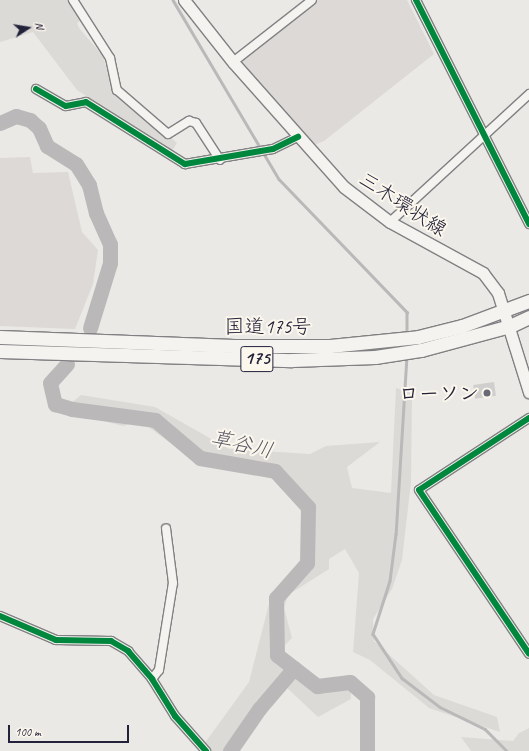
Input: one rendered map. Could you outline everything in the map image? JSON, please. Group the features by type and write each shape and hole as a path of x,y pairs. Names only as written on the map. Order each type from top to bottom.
{"highway":[{"name":"国道175号","path":"0,338 227,346 330,346 418,337 505,312 529,301"},
{"name":"国道175号","path":"0,351 292,360 375,357 421,350 510,326 529,317"}],"main road":[{"name":"三木環状線","path":"184,0 233,62 344,187 390,222 483,273 498,293 510,326 529,392"}],"street":[{"path":"73,0 110,58 117,90 168,134 189,121 196,123 220,160"},
{"path":"233,62 312,0"},
{"path":"416,0 529,224"},
{"path":"36,89 66,106 86,102 185,164 220,160 273,149 298,137"},
{"path":"390,222 529,94"},
{"path":"529,418 419,490 529,654"},
{"path":"152,679 159,670 173,583 166,528"},
{"path":"0,616 56,640 111,640 128,651 152,679 176,716 206,751"}],"shaded area":[{"path":"0,0 71,0 80,21 77,23 79,28 103,56 112,87 177,143 172,151 77,90 33,32 0,42"},
{"path":"314,0 407,0 434,54 324,141 314,145 241,62"},
{"path":"30,157 33,173 68,172 82,232 98,250 93,284 75,329 0,326 0,158"},
{"path":"396,388 412,393 411,482 402,560 392,589 373,619 374,641 434,695 497,717 500,732 429,708 370,660 353,652 359,573 345,549 329,559 329,569 288,595 284,608 292,638 277,653 305,676 310,686 328,691 346,689 351,692 351,699 318,717 286,687 228,751 199,751 249,682 272,592 305,571 312,548 313,516 270,467 248,460 219,468 194,460 140,421 123,426 72,413 70,404 81,395 155,407 229,449 310,454 326,446 380,442 347,467 352,488 391,493"},
{"path":"529,728 529,751 471,751 461,737 513,741 519,733"}],"building":[{"name":"ローソン","path":"494,382 496,396 475,399 473,385"}],"waterway":[{"path":"173,0 279,179 407,312 407,335"},
{"name":"草谷川","path":"0,123 16,116 30,120 39,128 47,146 76,164 89,185 96,213 110,244 110,263 90,328"},
{"path":"407,356 396,534 390,581 373,634 402,678 440,707 485,729 507,751"},
{"name":"草谷川","path":"67,364 50,383 55,404 72,409 155,420 200,458 275,471 308,507 307,563 276,598 277,655 317,686 350,682 367,697 367,751"},
{"name":"草谷川","path":"230,751 259,709 294,668"}],"cycle path":[{"path":"416,0 529,224"},
{"path":"36,89 66,106 86,102 185,164 273,149 298,137"},
{"path":"529,418 419,490 529,654"},
{"path":"0,616 56,640 111,641 128,651 152,679 175,716 206,751"}],"place":[{"name":"ローソン","path":"487,393"}]}
